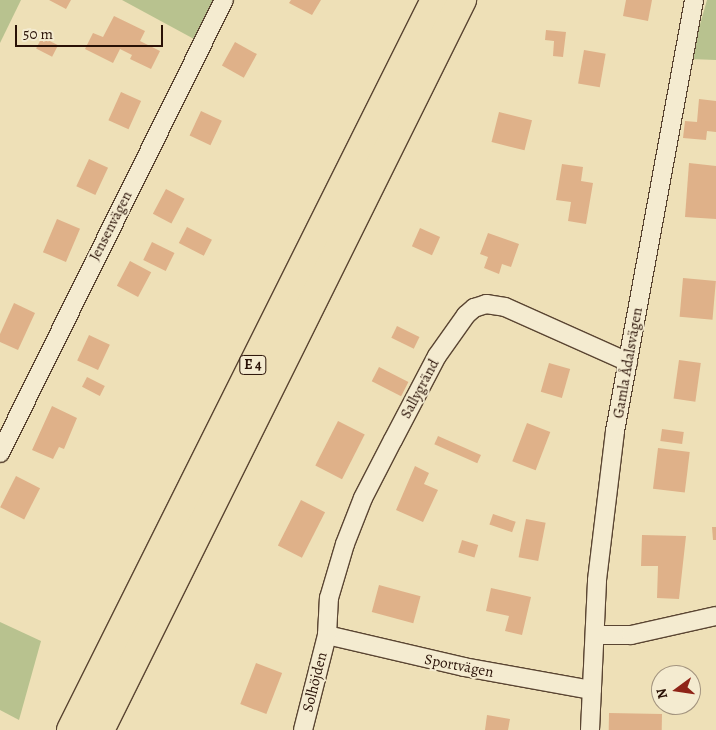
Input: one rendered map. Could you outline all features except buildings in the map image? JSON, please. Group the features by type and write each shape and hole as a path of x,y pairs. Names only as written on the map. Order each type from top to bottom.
{"highway":[{"name":"E 4","path":"71,730 435,0"},
{"name":"E 4","path":"100,730 462,0"}],"street":[{"name":"Jensenvägen","path":"0,453 224,0"},
{"name":"Gamla Ådalsvägen","path":"590,730 597,580 615,431 694,0"},
{"name":"Sallygränd","path":"327,635 329,598 363,498 437,356 474,308 486,304 505,307 628,362"},
{"path":"594,635 631,635 716,616"},
{"name":"Sportvägen","path":"327,635 464,667 592,690"},
{"name":"Solhöjden","path":"303,730 327,635"}],"green space":[{"path":"0,0 21,0 0,43"},
{"path":"122,0 213,0 194,39"},
{"path":"707,0 716,0 716,60 690,59"},
{"path":"0,622 41,641 19,720 0,710"}]}
